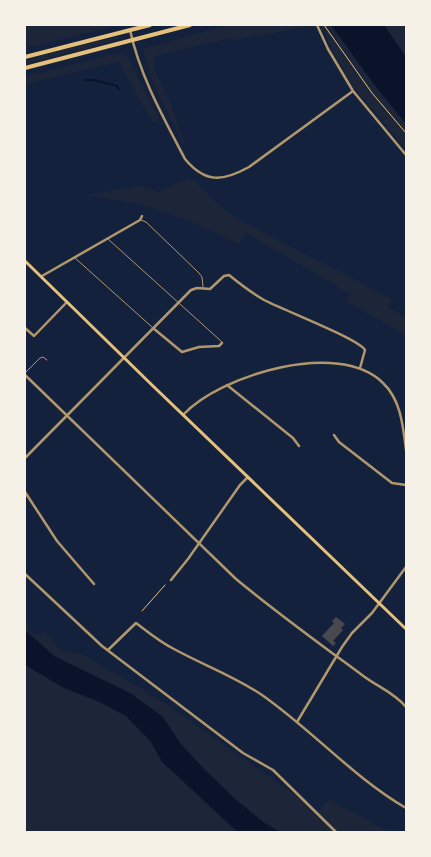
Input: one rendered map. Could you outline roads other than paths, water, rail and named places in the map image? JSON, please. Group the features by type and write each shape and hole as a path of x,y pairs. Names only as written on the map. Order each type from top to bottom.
{"main road":[{"path":"25,57 150,25"},
{"path":"25,68 190,25"},
{"path":"25,260 124,358 406,629"}],"street":[{"path":"317,25 328,49 353,91 406,155"},
{"path":"130,30 143,73 184,159 193,168 211,178 234,175 248,168 353,91"},
{"path":"42,276 140,220 142,216"},
{"path":"25,458 68,417 191,290 210,289 224,276 229,275 263,299 288,312 345,336 363,346 365,350 360,368"},
{"path":"25,328 34,336 68,302"},
{"path":"153,328 182,352 199,347 219,346 222,343"},
{"path":"183,415 207,396 243,377 262,371 316,363 360,368 382,382 392,394 402,419 406,449"},
{"path":"25,374 199,543 262,600 364,677 401,700 406,707"},
{"path":"227,385 293,438 299,446"},
{"path":"334,436 339,442 392,483 406,484"},
{"path":"171,580 219,513 248,477"},
{"path":"25,492 57,541 94,584"},
{"path":"297,722 336,655 352,633 380,603 406,567"},
{"path":"25,574 61,610 108,650 167,696 244,752 273,770 336,832"},
{"path":"108,650 136,623 173,648 249,687 297,722 340,760 406,808"}],"lane":[{"path":"140,220 146,222 200,273 204,283 203,288"},
{"path":"107,239 222,343"},
{"path":"74,258 153,328"},
{"path":"25,374 40,358 44,357 47,360"}],"waterway":[{"path":"85,80 94,80 117,86 119,89"}]}
